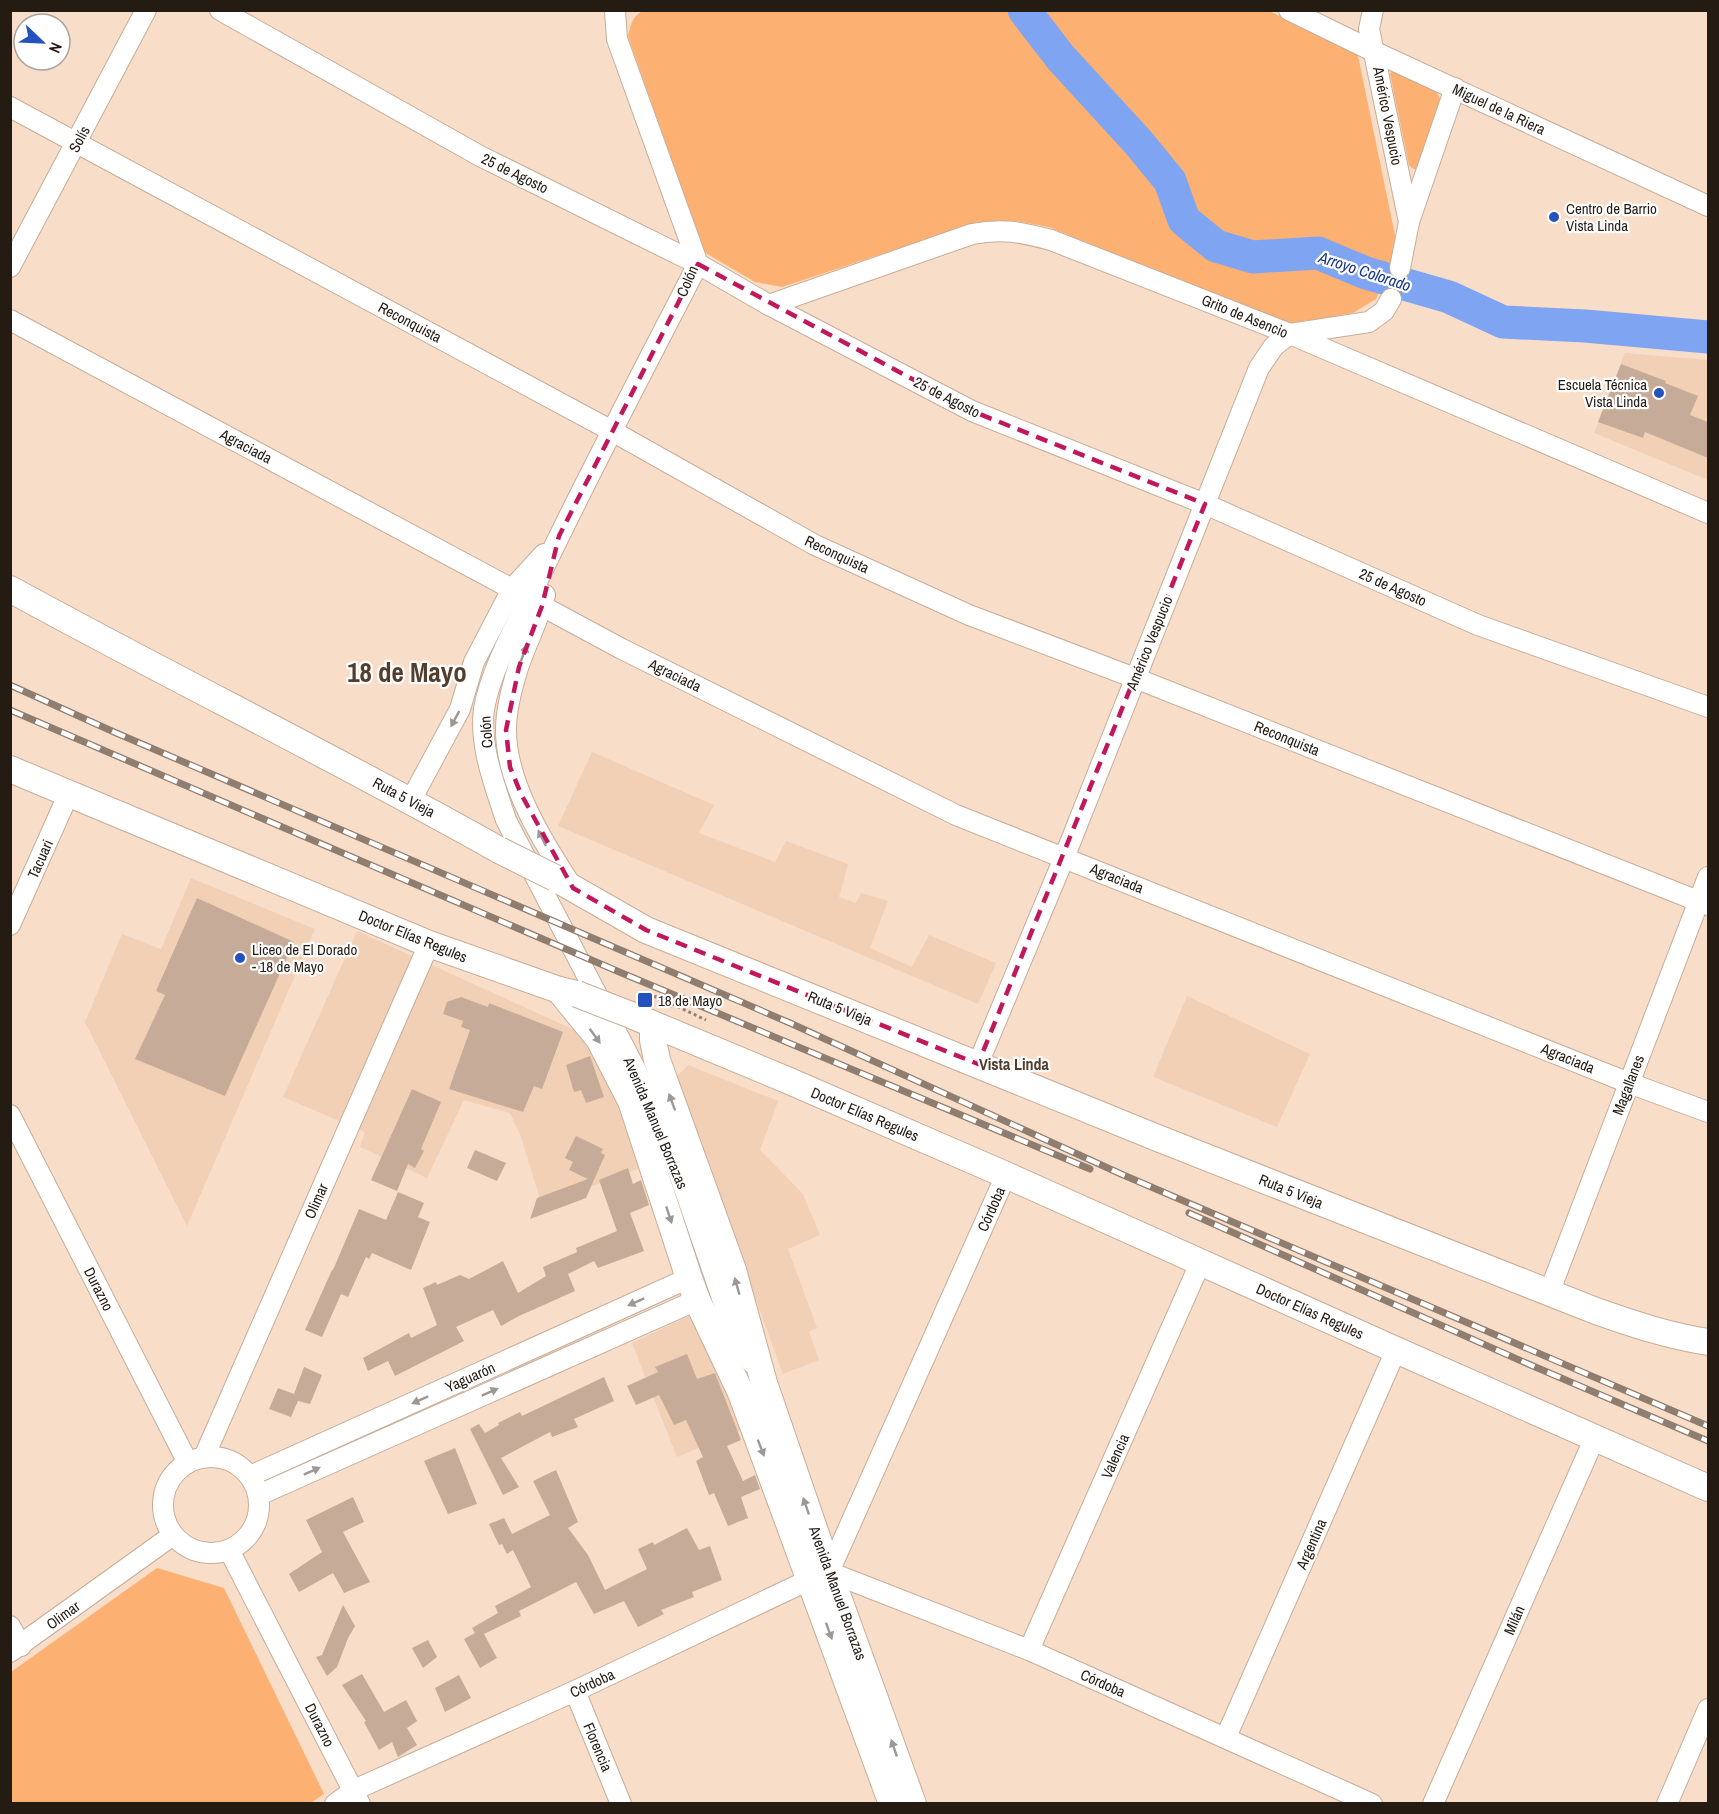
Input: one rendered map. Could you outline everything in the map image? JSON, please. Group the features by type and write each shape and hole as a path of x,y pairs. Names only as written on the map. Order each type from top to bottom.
{"street":[{"name":"Solís","path":"10,267 146,10"},
{"name":"25 de Agosto","path":"220,10 480,156 698,264 769,305 972,411 1205,504 1478,625 1708,707"},
{"name":"Miguel de la Riera","path":"1289,10 1708,206"},
{"name":"Américo Vespucio","path":"1373,10 1370,29 1409,222"},
{"name":"Colón","path":"561,929 506,820 492,778 485,743 484,710 494,674 559,536 698,264 617,39 615,11"},
{"name":"Américo Vespucio","path":"1400,268 1409,222 1455,88"},
{"name":"Reconquista","path":"10,107 612,431 815,545 969,615 1135,678 1704,903"},
{"name":"Grito de Asencio","path":"769,305 972,234 992,230 1018,231 1051,240 1290,334 1708,513"},
{"path":"1290,334 1369,322 1384,311 1391,299"},
{"name":"Agraciada","path":"10,320 512,590"},
{"name":"Américo Vespucio","path":"978,1064 1064,858 1259,368 1274,346 1290,334"},
{"name":"Colón","path":"411,801 460,709 474,662 512,590 559,536"},
{"name":"Colón","path":"559,536 542,606 519,667 509,702 506,730 510,767 564,883"},
{"name":"Ruta 5 Vieja","path":"10,589 564,883 646,930 1155,1137 1549,1293 1645,1328 1708,1342"},
{"name":"Agraciada","path":"542,606 620,648 956,815 1629,1083 1708,1112"},
{"name":"Doctor Elías Regules","path":"10,769 429,944 642,1020 767,1072 1201,1261 1708,1488"},
{"name":"Tacuari","path":"10,925 69,794"},
{"name":"Magallanes","path":"1549,1293 1629,1083 1704,903 1708,877"},
{"name":"Avenida Manuel Borrazas","path":"561,929 636,1070 671,1150 732,1327 764,1383"},
{"name":"Olimar","path":"196,1460 429,944"},
{"name":"Avenida Manuel Borrazas","path":"568,992 599,1039 631,1101 693,1289 741,1393 820,1576 913,1803"},
{"name":"Avenida Manuel Borrazas","path":"642,1020 653,1040 657,1060 733,1270 820,1576 892,1803"},
{"name":"Durazno","path":"10,1115 196,1460"},
{"name":"Córdoba","path":"335,1803 357,1797 820,1576 1006,1175"},
{"name":"Valencia","path":"1029,1650 1201,1261"},
{"name":"Yaguarón","path":"250,1476 693,1289"},
{"name":"Yaguarón","path":"259,1495 693,1289"},
{"name":"Avenida Manuel Borrazas","path":"732,1327 741,1393"},
{"name":"Argentina","path":"1226,1737 1396,1350"},
{"name":"Milán","path":"1433,1803 1595,1437"},
{"path":"221,1458 237,1464 250,1476 259,1495 258,1517 248,1537 229,1550 209,1554 189,1548 173,1535 165,1520 163,1504 167,1487 175,1473 196,1460 221,1458"},
{"name":"Olimar","path":"16,1649 173,1535"},
{"name":"Durazno","path":"229,1550 357,1797"},
{"name":"Córdoba","path":"820,1576 1029,1650 1372,1803"},
{"path":"10,1626 16,1649"},
{"name":"Florencia","path":"575,1691 621,1803"},
{"path":"1667,1803 1708,1709"}],"highlighted area":[{"path":"698,264 972,411 1205,504 978,1064 646,930 573,888 521,794 510,767 506,730 519,667 542,606 559,536"}],"shaded area":[{"path":"646,10 1269,11 1357,51 1397,245 1376,299 1353,313 1287,325 1049,227 1016,221 979,222 782,287 755,282 704,252 628,36 635,17"},
{"path":"1395,70 1435,89 1440,99 1417,170 1409,165 1390,74"},
{"name":"Escuela Técnica Vista Linda","path":"1625,353 1708,360 1708,480 1594,433"},
{"path":"592,752 714,805 699,833 775,862 786,841 848,864 839,897 856,903 861,893 888,901 870,948 912,967 929,935 996,963 978,1004 558,826"},
{"path":"191,878 315,929 187,1226 85,1022 122,934 161,949"},
{"path":"357,931 581,1033 597,1054 646,1166 542,1205 520,1134 510,1113 464,1100 427,1178 360,1147 365,1132 283,1097"},
{"path":"1187,996 1310,1054 1277,1127 1153,1077"},
{"path":"688,1065 778,1101 760,1150 803,1194 820,1235 788,1249 817,1328 809,1332 819,1360 783,1374 675,1078"},
{"path":"695,1313 742,1430 677,1457 632,1343"},
{"path":"157,1568 224,1588 324,1794 309,1804 11,1803 11,1672"}],"building":[{"path":"1621,364 1698,396 1690,415 1708,422 1708,458 1645,432 1643,438 1598,422"},
{"path":"197,898 294,942 225,1096 135,1059 165,995 156,991"},
{"path":"461,997 488,1007 489,1003 563,1032 542,1089 534,1086 523,1112 449,1089 470,1030 461,1027 463,1021 443,1014 447,1002"},
{"path":"590,1056 604,1097 586,1103 581,1090 574,1092 566,1065"},
{"path":"412,1089 441,1102 421,1149 424,1151 415,1168 408,1164 397,1191 371,1180"},
{"path":"576,1136 603,1149 601,1153 605,1155 586,1198 530,1219 537,1198 588,1179 569,1170 573,1162 565,1158"},
{"path":"475,1150 506,1163 497,1181 467,1168"},
{"path":"628,1168 633,1184 641,1180 649,1205 630,1213 644,1251 598,1268 594,1261 568,1274 575,1291 501,1326 493,1310 456,1327 464,1341 395,1376 388,1361 368,1371 363,1358 409,1333 411,1338 437,1325 423,1288 436,1282 437,1285 460,1275 469,1279 503,1261 518,1293 546,1276 543,1267 577,1252 576,1248 617,1231 599,1180"},
{"path":"398,1192 424,1203 418,1217 430,1222 411,1270 372,1253 369,1259 366,1257 348,1297 341,1294 322,1337 305,1330 359,1209 386,1220"},
{"path":"687,1354 697,1379 715,1373 741,1440 727,1446 743,1481 755,1475 760,1489 741,1497 748,1518 728,1526 714,1493 709,1495 696,1461 703,1457 686,1420 674,1425 659,1395 636,1405 627,1386 658,1372 655,1367"},
{"path":"304,1367 322,1375 310,1404 298,1401 291,1417 269,1409 278,1388 294,1394"},
{"path":"604,1377 614,1401 574,1419 578,1427 552,1437 550,1432 501,1458 519,1487 503,1495 470,1429 479,1424 485,1433 499,1425 498,1423 520,1412 522,1416"},
{"path":"455,1448 477,1504 448,1514 424,1461"},
{"path":"556,1470 578,1522 568,1528 588,1555 605,1590 647,1569 638,1549 653,1542 654,1545 687,1528 699,1550 710,1546 722,1580 692,1592 694,1597 661,1610 664,1614 638,1627 624,1601 594,1614 576,1582 519,1611 521,1616 484,1634 497,1658 480,1668 464,1639 475,1633 472,1628 498,1613 495,1606 531,1587 513,1550 507,1554 502,1544 499,1545 489,1524 504,1518 512,1534 550,1515 533,1481"},
{"path":"353,1497 364,1522 343,1532 370,1582 344,1593 333,1573 299,1592 289,1574 322,1552 306,1520"},
{"path":"343,1605 355,1626 337,1667 327,1676 316,1657 322,1655"},
{"path":"428,1640 437,1657 423,1668 412,1648"},
{"path":"362,1674 384,1712 406,1700 417,1721 407,1728 417,1745 398,1757 392,1742 379,1750 364,1722 366,1721 342,1685"},
{"path":"459,1675 471,1698 445,1712 435,1688"}],"waterway":[{"name":"Arroyo Colorado","path":"1024,10 1061,58 1138,142 1170,181 1184,220 1216,246 1253,257 1318,253 1366,273 1449,297 1503,322 1585,326 1708,337"}],"railway":[{"path":"10,685 790,1023 1121,1174 1708,1426"},
{"path":"10,710 617,971 1090,1169"},
{"path":"1189,1213 1708,1441"}],"place":[{"name":"Centro de Barrio Vista Linda","path":"1554,217"},
{"name":"Escuela Técnica Vista Linda","path":"1659,393"},
{"name":"Liceo de El Dorado - 18 de Mayo","path":"240,958"},
{"name":"18 de Mayo","path":"645,1000"}],"district":[{"name":"18 de Mayo","path":"407,672"},
{"name":"Vista Linda","path":"1014,1064"}]}
